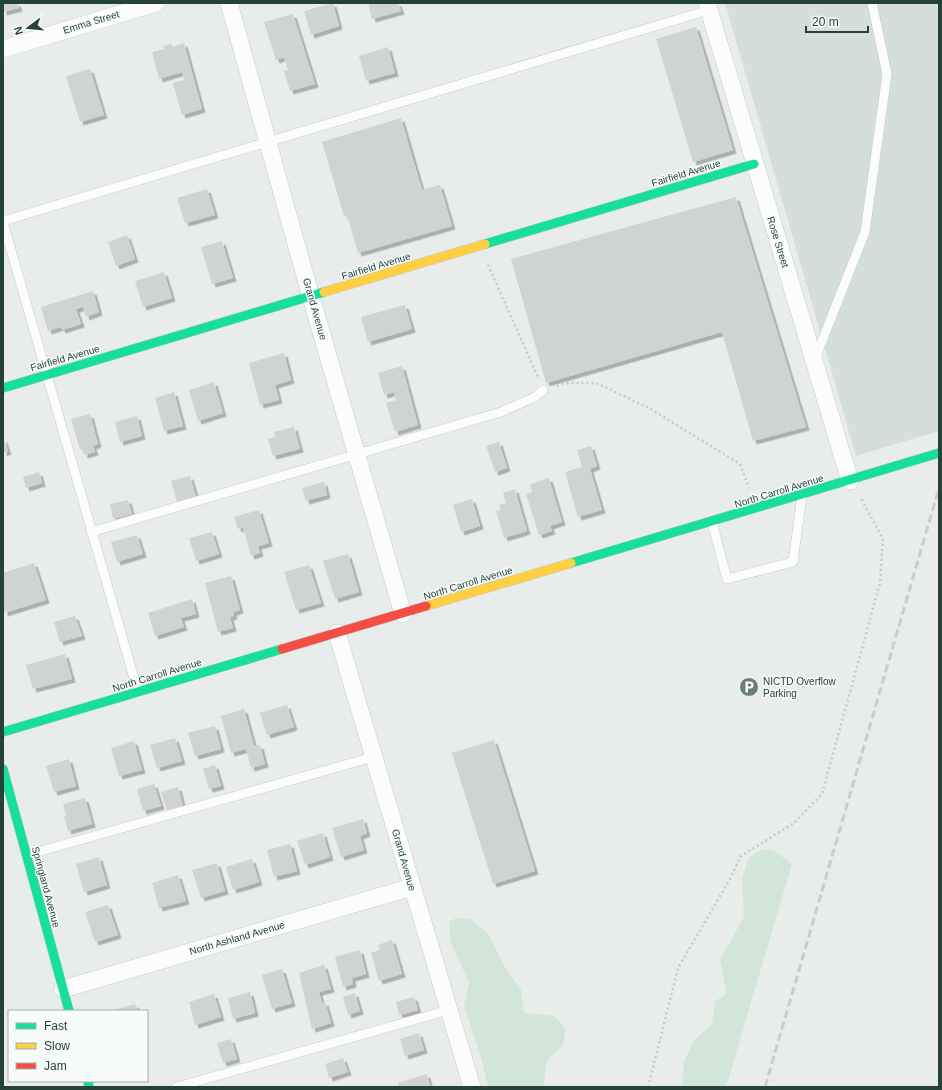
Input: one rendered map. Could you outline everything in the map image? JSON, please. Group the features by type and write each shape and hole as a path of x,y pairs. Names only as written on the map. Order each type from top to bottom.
{"street":[{"name":"Emma Street","path":"3,49 156,3"},
{"name":"Grand Avenue","path":"229,3 311,298 403,614"},
{"name":"Rose Street","path":"708,6 850,481"},
{"name":"Fairfield Avenue","path":"3,388 311,298 754,164"},
{"name":"North Carroll Avenue","path":"3,732 802,496 939,453"},
{"name":"Grand Avenue","path":"337,633 472,1087"},
{"name":"Springland Avenue","path":"3,769 69,1010"},
{"name":"North Ashland Avenue","path":"62,989 412,887"}],"lane":[{"path":"814,362 865,232 888,74 872,3"},
{"path":"138,692 3,221 268,142 708,6"},
{"path":"91,532 501,412 535,397 543,390"},
{"path":"712,522 727,579 793,562 802,496"},
{"path":"26,855 374,757"},
{"path":"177,1087 449,1010"}],"path":[{"path":"482,246 490,270 531,358 543,390 565,383 596,383 649,408 740,464 749,485 755,510"},
{"path":"648,1087 678,968 730,879 741,856 794,823 822,794 880,583 883,539 868,509 850,481"}],"shaded area":[{"path":"725,3 939,3 939,431 856,456"}],"green space":[{"path":"762,850 773,850 792,864 726,1087 682,1087 684,1062 694,1040 712,1024 715,1001 727,994 720,960 744,917 742,879 749,857"},
{"path":"456,918 471,919 488,934 507,971 521,989 524,1013 554,1016 565,1028 564,1043 547,1061 543,1087 488,1087 482,1061 464,1006 469,983 450,940 449,922"}],"building":[{"path":"3,3 17,3 19,8 3,12"},
{"path":"333,3 339,26 311,35 304,11"},
{"path":"368,3 398,3 401,11 372,19"},
{"path":"293,14 315,84 290,91 284,71 288,70 284,57 276,60 264,22"},
{"path":"696,27 733,150 693,162 656,39"},
{"path":"184,43 202,109 182,115 173,83 184,80 182,72 159,79 152,52 164,49 163,46 172,44 173,47"},
{"path":"388,47 395,73 366,81 359,56"},
{"path":"90,69 104,115 80,122 66,76"},
{"path":"401,118 422,190 440,185 452,226 358,253 347,215 344,216 322,142"},
{"path":"207,189 215,215 185,223 177,198"},
{"path":"736,197 806,427 753,441 722,332 546,383 511,259"},
{"path":"127,235 135,259 116,266 108,242"},
{"path":"222,241 233,278 212,284 201,247"},
{"path":"164,272 172,298 143,307 135,281"},
{"path":"93,291 99,312 86,317 83,307 76,309 81,324 62,330 61,327 48,331 41,307"},
{"path":"405,305 412,329 368,342 361,317"},
{"path":"284,353 291,380 275,385 279,400 260,405 249,363"},
{"path":"402,366 418,425 395,432 386,403 396,400 394,392 384,395 378,373"},
{"path":"214,382 223,413 198,421 189,390"},
{"path":"174,392 183,426 164,431 155,398"},
{"path":"90,414 98,444 93,446 95,452 84,455 83,449 80,449 71,419"},
{"path":"137,416 142,436 120,442 115,422"},
{"path":"294,427 300,449 273,456 268,439 275,437 274,432"},
{"path":"3,437 8,451 3,453"},
{"path":"499,442 507,468 495,472 486,446"},
{"path":"591,446 597,466 590,469 602,510 578,517 565,472 582,467 577,450"},
{"path":"39,472 42,483 26,488 23,477"},
{"path":"190,476 196,497 177,502 171,481"},
{"path":"549,478 562,522 550,526 552,531 539,535 526,494 532,492 530,484"},
{"path":"324,482 327,495 306,501 302,488"},
{"path":"515,489 527,531 504,538 496,511 501,510 499,505 506,503 503,493"},
{"path":"472,499 480,526 461,532 453,505"},
{"path":"128,500 132,514 113,519 110,504"},
{"path":"259,510 269,543 258,546 260,553 251,556 243,527 238,529 234,517"},
{"path":"212,532 219,554 196,561 189,538"},
{"path":"137,535 143,554 117,562 111,542"},
{"path":"348,554 359,592 335,599 323,561"},
{"path":"34,563 46,600 4,613 3,573"},
{"path":"309,565 321,603 296,610 284,572"},
{"path":"231,576 240,610 233,612 234,616 230,617 233,628 218,632 205,583"},
{"path":"192,599 196,614 181,618 184,627 155,636 148,613"},
{"path":"75,616 82,636 60,642 54,622"},
{"path":"65,654 72,679 33,689 26,665"},
{"path":"287,705 294,727 267,735 260,713"},
{"path":"244,709 254,746 260,745 265,764 251,768 246,749 231,753 221,716"},
{"path":"215,726 221,749 195,756 188,733"},
{"path":"175,738 182,761 157,768 150,745"},
{"path":"494,740 535,871 493,884 452,753"},
{"path":"134,741 142,770 119,776 111,748"},
{"path":"69,759 76,786 54,792 46,766"},
{"path":"215,765 221,786 209,789 203,769"},
{"path":"154,784 161,806 143,811 137,789"},
{"path":"178,787 183,806 167,811 161,792"},
{"path":"85,798 92,824 68,831 64,816 66,815 63,804"},
{"path":"363,819 367,833 360,836 364,850 341,857 332,828"},
{"path":"323,833 330,857 305,865 297,841"},
{"path":"290,844 297,871 274,877 267,850"},
{"path":"99,857 107,885 84,892 76,864"},
{"path":"252,859 259,882 233,890 226,867"},
{"path":"217,863 225,891 201,898 192,870"},
{"path":"178,875 186,901 159,908 152,883"},
{"path":"108,905 118,935 95,942 85,912"},
{"path":"392,940 402,974 379,981 371,953 380,950 378,945"},
{"path":"360,950 366,974 352,978 353,984 343,987 335,957"},
{"path":"324,965 331,989 319,992 322,1003 325,1002 331,1023 312,1029 299,973"},
{"path":"282,969 292,1003 272,1009 262,975"},
{"path":"250,992 255,1013 233,1019 228,998"},
{"path":"355,993 360,1011 348,1015 343,997"},
{"path":"214,994 221,1017 195,1025 189,1002"},
{"path":"414,997 418,1010 399,1015 396,1002"},
{"path":"135,1004 137,1010 114,1010"},
{"path":"419,1033 424,1050 405,1056 400,1039"},
{"path":"231,1039 237,1059 223,1063 217,1043"},
{"path":"343,1058 348,1072 329,1078 325,1064"},
{"path":"427,1074 430,1087 399,1087 398,1083"}],"railway":[{"path":"765,1087 939,488"}],"traffic: fast":[{"path":"485,244 754,164"},
{"path":"3,388 324,292"},
{"path":"571,563 939,453"},
{"path":"3,732 282,649"},
{"path":"3,769 69,1010"},
{"path":"88,1082 89,1087"}],"traffic: slow":[{"path":"324,292 485,244"},
{"path":"426,606 571,563"}],"traffic: jam":[{"path":"282,649 426,606"}],"place":[{"name":"NICTD Overflow Parking","path":"749,687"}]}
